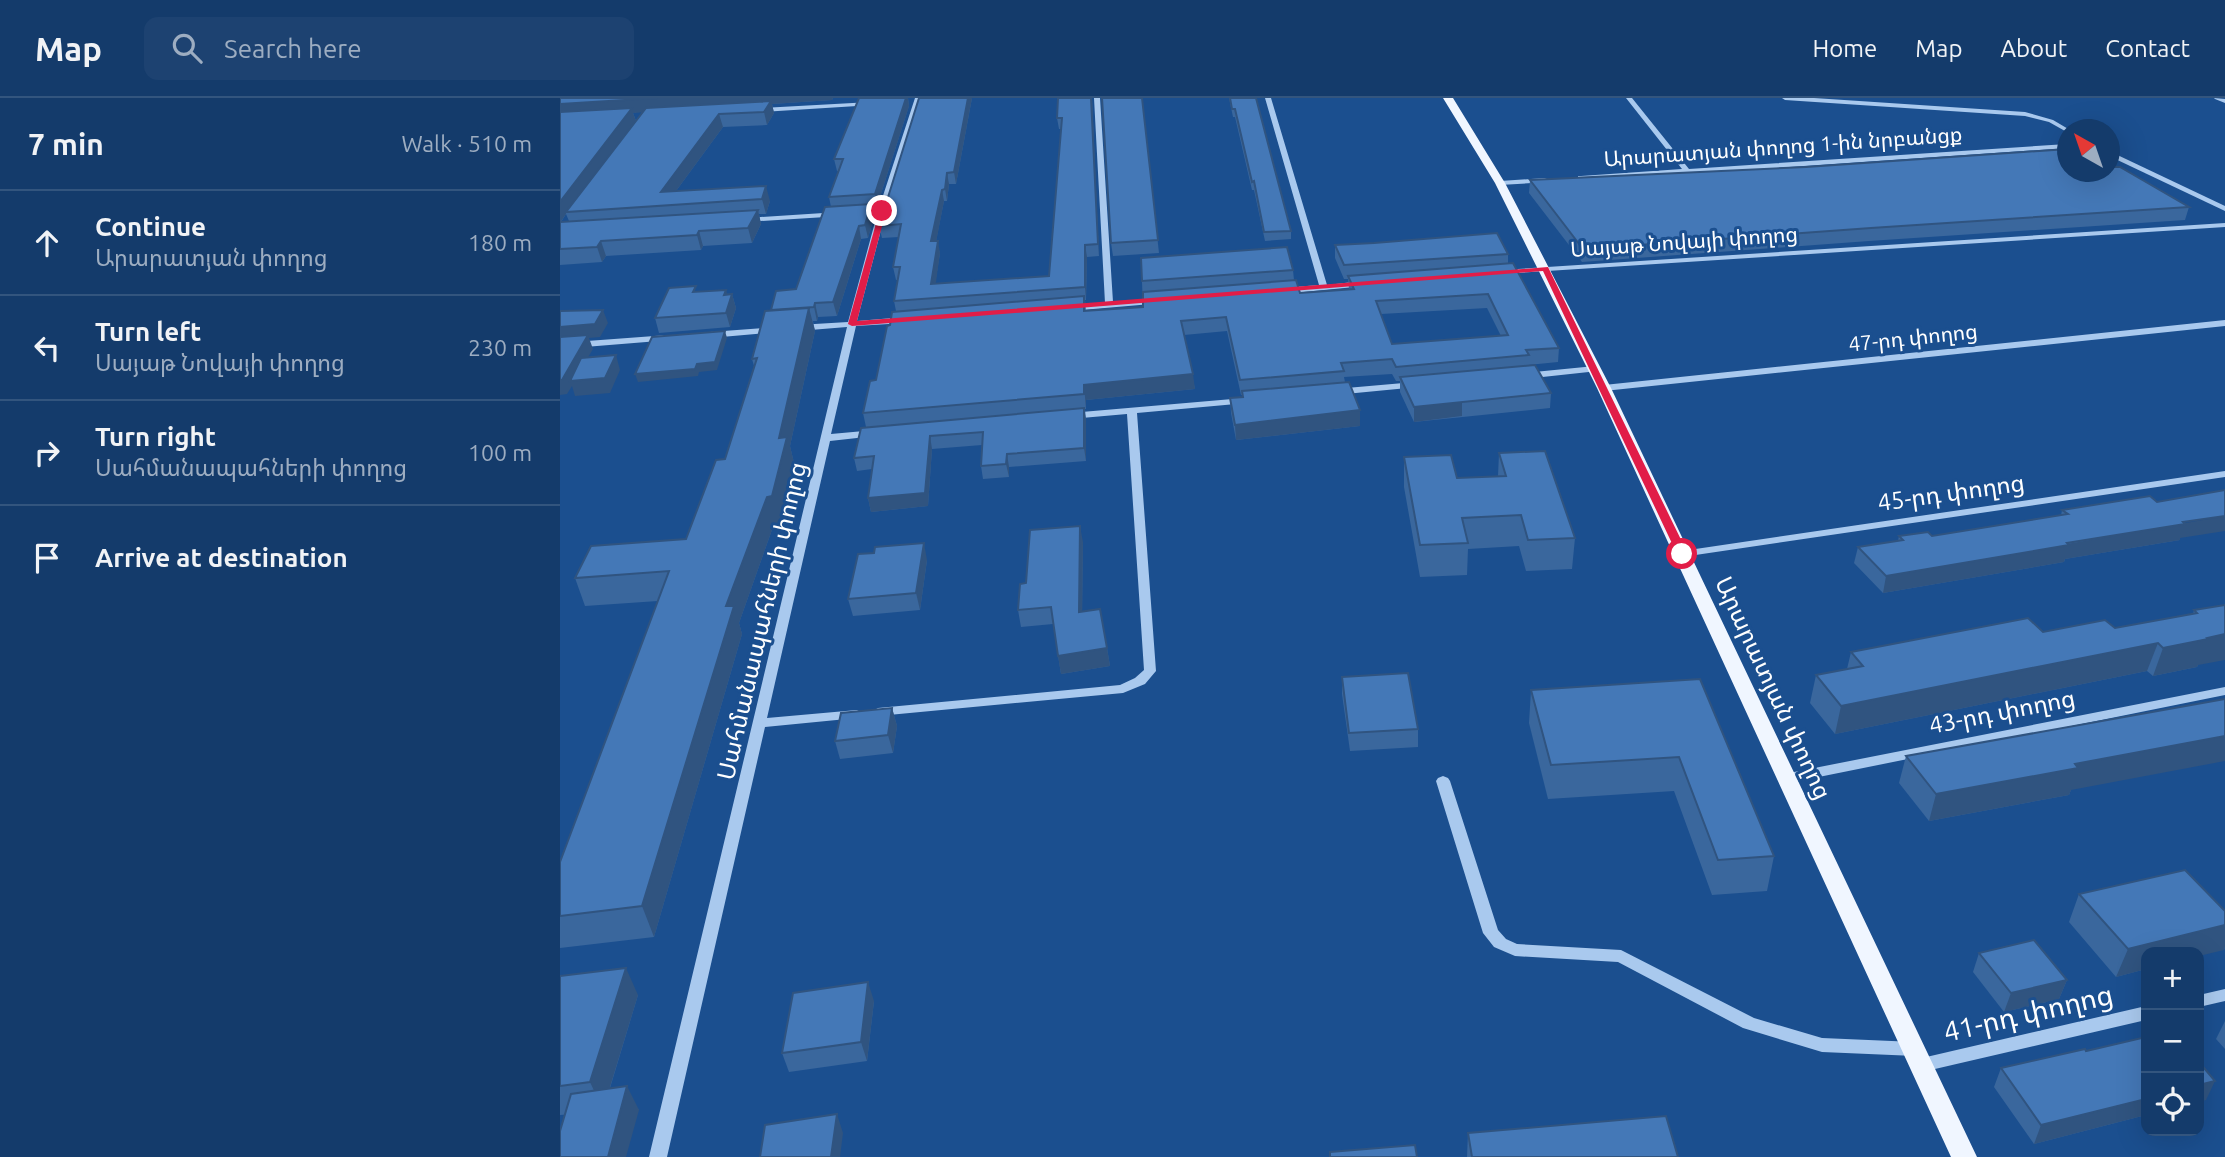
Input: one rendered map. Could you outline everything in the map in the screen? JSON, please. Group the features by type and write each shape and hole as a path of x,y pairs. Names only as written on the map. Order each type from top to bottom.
{"main road":[{"name":"Արարատյան փողոց","path":"1448,98 1500,183 1595,369 1789,778 1964,1157"}],"street":[{"path":"1097,98 1109,305"},
{"path":"1268,98 1324,287"},
{"path":"1629,98 1688,172"},
{"path":"1785,98 2025,114 2057,124"},
{"path":"2217,98 2225,102"},
{"name":"Սահմանապահների փողոց","path":"658,1157 826,438 875,211 913,100"},
{"path":"754,110 882,103"},
{"name":"Արարատյան փողոց 1-ին նրբանցք","path":"1567,179 2057,147"},
{"path":"2120,157 2225,209"},
{"path":"1500,183 1554,180"},
{"path":"734,221 855,212"},
{"name":"Սայաթ Նովայի փողոց","path":"1490,274 2225,225"},
{"path":"1270,292 1379,283"},
{"path":"1055,309 1176,299"},
{"path":"699,336 920,319"},
{"name":"47-րդ փողոց","path":"1604,388 2225,323"},
{"path":"560,346 685,337"},
{"path":"1513,377 1595,369"},
{"path":"1322,394 1432,384"},
{"path":"1062,417 1254,400"},
{"path":"759,723 1123,689 1139,681 1150,671 1132,411"},
{"path":"826,438 882,433"},
{"name":"45-րդ փողոց","path":"1682,554 2225,474"},
{"name":"43-րդ փողոց","path":"1789,778 2225,691"},
{"name":"41-րդ փողոց","path":"1443,781 1491,933 1500,943 1515,950 1621,957 1749,1023 1822,1045 1919,1057 2141,1014"},
{"path":"2204,1000 2225,995"}],"building":[{"path":"560,98 657,98 560,104"},
{"path":"859,98 906,98 875,194 829,197 843,159 834,159"},
{"path":"919,98 968,98 954,172 947,173 931,241 938,241 931,284 1049,276 1062,118 1057,118 1058,98 1091,98 1098,244 1085,245 1085,287 894,301 900,267 893,267 901,224 879,226"},
{"path":"1102,98 1142,98 1158,240 1111,243"},
{"path":"1230,98 1256,98 1291,231 1264,232 1254,181 1252,182"},
{"path":"771,101 764,112 719,114 661,192 766,186 762,199 566,212 646,108"},
{"path":"632,108 560,202 560,112"},
{"path":"2057,150 2057,182 2120,182 2120,167 2189,207 1583,249 1530,180 1806,167"},
{"path":"871,204 865,225 859,226 833,302 815,303 814,307 771,310 776,291 796,289 825,207"},
{"path":"758,210 748,228 699,231 697,235 601,241 597,247 560,249 560,222"},
{"path":"1497,233 1508,254 1344,265 1335,245 1374,243"},
{"path":"1287,247 1293,270 1142,281 1141,258"},
{"path":"1513,263 1559,348 1526,350 1529,355 1396,367 1392,359 1341,363 1344,371 1240,380 1226,317 1181,321 1193,374 1084,385 1084,394 863,413 870,381 876,380 892,312 1084,296 1084,311 1143,307 1143,292 1296,280 1300,293 1354,289 1348,276","holes":["1488,294 1508,335 1392,344 1376,301"]},
{"path":"696,286 693,292 726,290 724,295 732,294 726,313 655,318 669,288"},
{"path":"809,308 779,438 787,437 772,496 767,497 726,606 734,606 642,906 560,916 560,862 669,571 575,578 591,546 686,539 716,460 725,459 757,358 752,359 765,311"},
{"path":"603,310 595,324 560,327 560,311"},
{"path":"725,331 715,362 697,364 695,369 635,374 652,337"},
{"path":"588,335 562,380 560,380 560,337"},
{"path":"616,355 605,378 570,381 581,358"},
{"path":"1535,365 1551,393 1414,407 1400,377"},
{"path":"1349,382 1360,410 1235,425 1230,398 1243,397 1242,391"},
{"path":"1084,408 1084,448 1007,454 1006,464 981,466 983,432 930,436 925,493 868,498 874,456 854,458 861,428"},
{"path":"1545,451 1575,538 1528,540 1521,515 1462,518 1468,543 1420,545 1404,457 1451,455 1457,478 1506,476 1499,453"},
{"path":"2225,490 2225,516 1886,576 1858,547 1903,540 1899,536 1928,532 1932,536 2068,514 2062,510 2150,496 2157,502"},
{"path":"1080,526 1079,612 1100,609 1107,648 1058,656 1051,607 1018,610 1020,584 1026,583 1030,530"},
{"path":"924,543 916,593 848,599 858,554 874,553 875,547"},
{"path":"2225,605 2225,634 2208,639 2163,648 2158,643 1841,706 1816,675 1863,666 1851,652 2028,618 2043,632 2105,620 2115,628 2197,613 2194,610"},
{"path":"1408,673 1418,729 1349,733 1342,677"},
{"path":"1700,679 1774,856 1718,860 1679,757 1551,765 1531,690"},
{"path":"2225,699 2225,736 2075,764 2078,768 1936,794 1906,756"},
{"path":"892,708 888,735 835,741 841,713"},
{"path":"2185,870 2225,911 2225,925 2128,949 2079,894"},
{"path":"2034,940 2067,980 2011,993 1979,953"},
{"path":"626,968 590,1082 560,1086 560,976"},
{"path":"868,982 861,1042 782,1053 793,993"},
{"path":"2141,1038 2141,1100 2041,1125 2001,1068 2085,1049 2086,1051"},
{"path":"2204,1068 2215,1081 2204,1084"},
{"path":"627,1086 608,1157 560,1157 560,1131 571,1094"},
{"path":"837,1114 831,1157 760,1157 765,1125"},
{"path":"1666,1116 1678,1157 1472,1157 1468,1133"},
{"path":"1415,1145 1417,1157 1330,1157 1330,1152"}],"route":[{"path":"882,211 852,324 1545,269 1682,554"}]}
